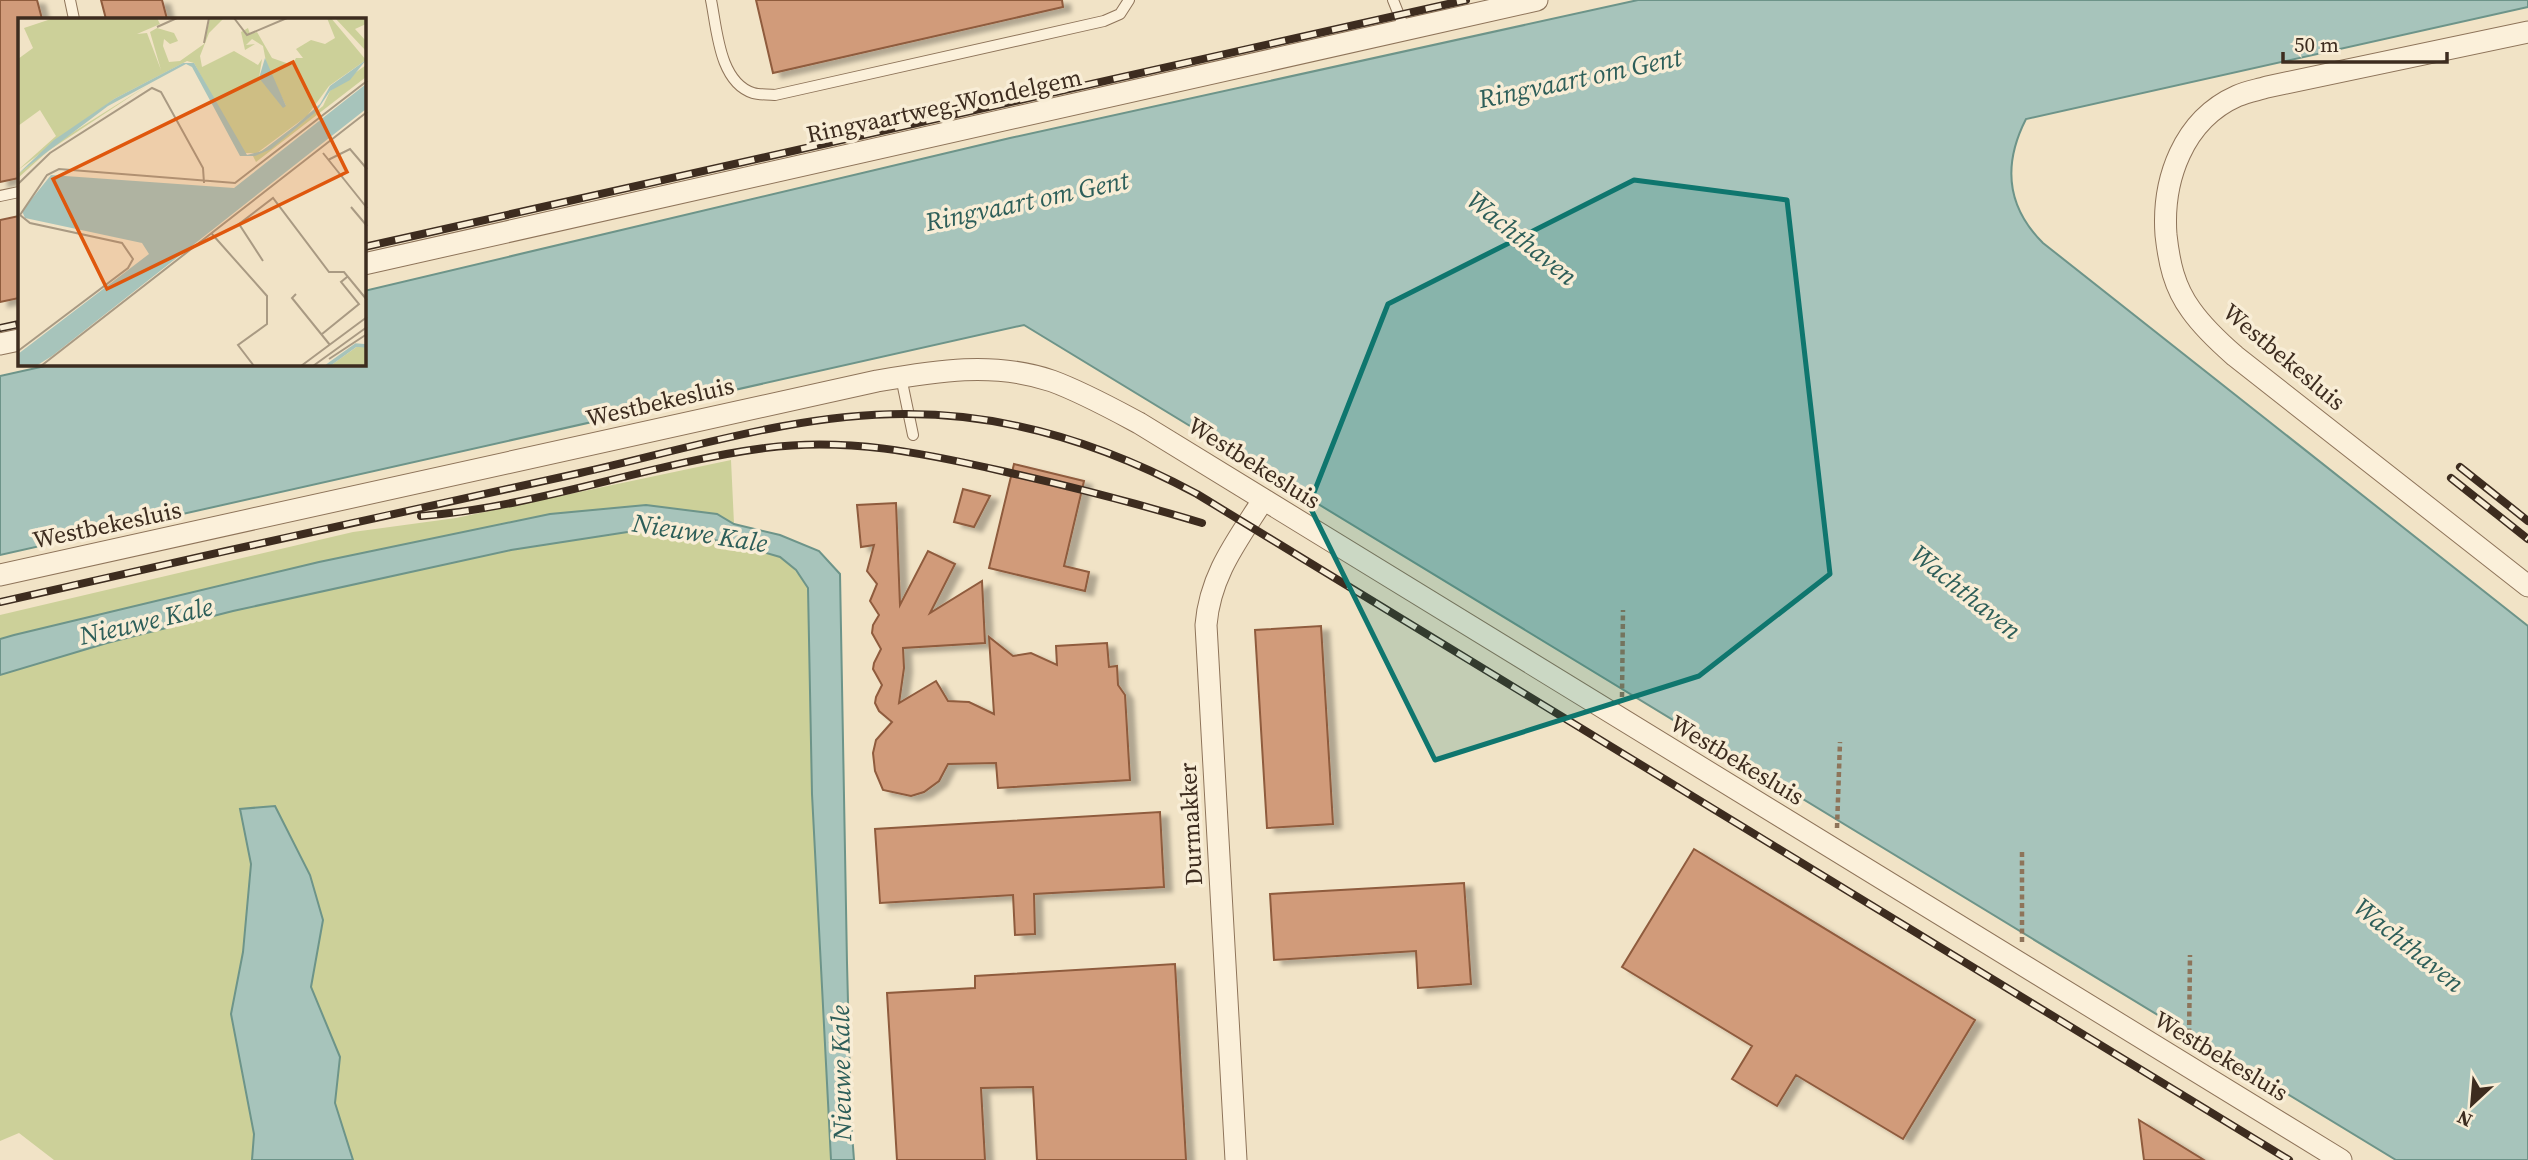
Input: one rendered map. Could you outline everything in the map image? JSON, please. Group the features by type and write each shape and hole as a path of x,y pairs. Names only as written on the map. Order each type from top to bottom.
{"street":[{"name":"Ringvaartweg-Wondelgem","path":"366,264 1537,0"},
{"name":"Westbekesluis","path":"2528,32 2267,87 2236,97 2214,110 2196,127 2181,149 2171,175 2164,206 2169,262 2177,285 2190,309 2209,332 2235,356 2528,586"},
{"path":"0,344 18,340"},
{"name":"Westbekesluis","path":"0,575 901,377 973,369 1010,372 1051,381 1107,406 1263,500 2341,1160"},
{"name":"Durmakker","path":"1236,1160 1206,625 1210,592 1216,578 1263,500"}],"lane":[{"path":"70,0 74,18"},
{"path":"711,0 725,64 734,81 752,93 775,94 1104,21 1120,14 1129,0"},
{"path":"1393,0 1405,30"},
{"path":"0,196 18,192"},
{"path":"901,377 913,435"}],"path":[{"path":"1622,699 1623,610"},
{"path":"1836,836 1840,741"},
{"path":"2022,852 2022,949"},
{"path":"2189,955 2189,1050"}],"highlighted area":[{"path":"1634,180 1787,200 1830,574 1699,676 1435,760 1309,505 1388,304"}],"green space":[{"path":"731,460 734,524 717,514 646,505 550,514 319,562 0,639 0,615 353,532 456,518"},
{"path":"634,531 707,538 763,550 787,562 808,588 812,794 831,1160 353,1160 335,1103 340,1057 311,987 323,920 274,806 240,810 251,864 243,952 231,1014 254,1134 252,1160 54,1160 19,1133 0,1141 0,675 107,643 233,611 511,550"}],"water":[{"path":"1638,0 2528,0 2528,7 2026,119 2014,152 2012,184 2022,214 2043,243 2528,626 2528,1160 2396,1160 1024,325 0,555 0,376 45,366 366,366 366,291 1010,138"},
{"name":"Nieuwe Kale","path":"646,505 717,514 734,524 780,535 819,551 840,574 847,963 854,1160 831,1160 812,794 808,588 796,570 780,557 689,535 634,531 511,550 233,611 107,643 0,675 0,639 14,635 319,562 550,514"},
{"path":"275,806 310,875 323,920 311,987 340,1057 335,1103 353,1160 252,1160 254,1134 231,1014 243,952 251,864 240,809"}],"building":[{"path":"0,0 37,0 42,18 18,18 18,178 0,182"},
{"path":"101,0 162,0 167,18 106,18"},
{"path":"756,0 1062,0 1063,7 773,73"},
{"path":"18,216 18,298 0,302 0,220"},
{"path":"1014,464 1084,481 1064,566 1089,572 1085,591 989,568"},
{"path":"963,489 990,496 974,527 954,522"},
{"path":"896,503 900,605 928,551 955,564 930,613 982,581 985,643 903,648 904,668 899,703 936,681 948,701 969,702 994,714 989,637 1013,656 1031,653 1057,665 1056,646 1107,643 1109,667 1117,666 1118,685 1125,695 1130,780 998,788 996,763 948,764 939,781 924,792 911,796 883,790 875,771 873,753 876,740 892,722 879,711 875,703 882,685 873,669 881,649 872,633 879,615 870,601 877,584 867,571 874,545 861,547 857,505"},
{"path":"1321,626 1333,824 1267,828 1255,630"},
{"path":"1160,812 1164,887 1034,894 1035,934 1015,935 1013,895 880,903 875,829"},
{"path":"1694,849 1975,1020 1903,1139 1796,1075 1777,1106 1732,1079 1752,1046 1622,967"},
{"path":"1464,883 1471,984 1418,988 1416,951 1274,960 1270,894"},
{"path":"1175,964 1186,1160 1037,1160 1033,1087 981,1088 985,1160 897,1160 887,993 975,988 975,976"},
{"path":"2139,1120 2204,1160 2144,1160"}],"railway":[{"path":"366,247 1466,0"},
{"path":"0,328 18,324"},
{"path":"0,602 743,434 825,419 866,415 946,415 1058,436 1129,461 1197,494 2289,1160"},
{"path":"421,516 508,504 722,455 765,448 825,444 914,453 972,464 1102,495 1202,523"},
{"path":"2460,467 2528,521"},
{"path":"2451,478 2528,539"}],"water label":[{"name":"Ringvaart om Gent","path":"1580,78"},
{"name":"Ringvaart om Gent","path":"1027,201"},
{"name":"Wachthaven","path":"1522,238"},
{"name":"Wachthaven","path":"1966,592"},
{"name":"Wachthaven","path":"2409,945"}]}
